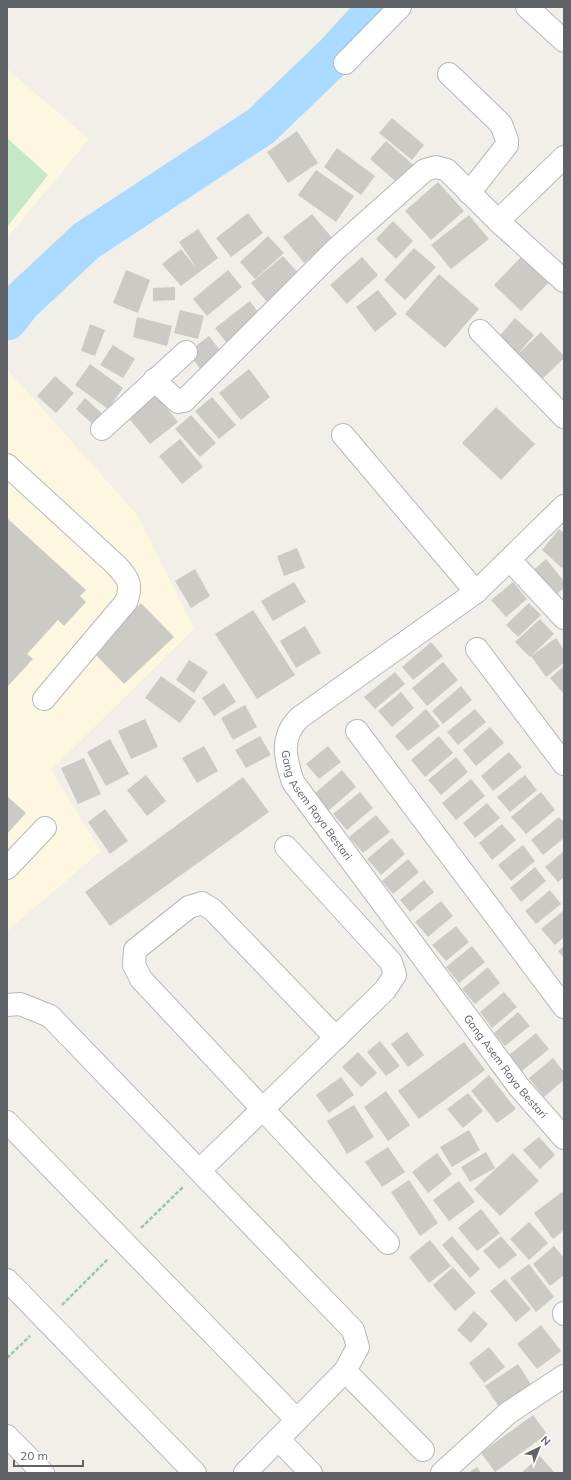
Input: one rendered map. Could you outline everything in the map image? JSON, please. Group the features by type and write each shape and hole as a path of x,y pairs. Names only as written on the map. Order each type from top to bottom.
{"street":[{"path":"345,63 400,7"},
{"path":"527,7 564,41"},
{"path":"449,74 501,124 507,140 507,145 469,192"},
{"path":"498,220 564,156"},
{"path":"154,380 173,399 178,402 184,401 335,250 425,170 436,167 448,170 498,220 564,281"},
{"path":"480,331 564,417"},
{"path":"102,429 186,352"},
{"path":"343,436 476,592"},
{"path":"8,470 116,565 125,574 130,584 130,592 126,602 44,699"},
{"name":"Gang Asem Raya Bestari","path":"564,506 476,592 299,718 292,725 285,748 293,782 519,1086 564,1138"},
{"path":"510,560 564,618"},
{"path":"477,649 564,764"},
{"path":"358,731 564,1007"},
{"path":"7,868 45,828"},
{"path":"200,1170 385,990 395,975 391,962 286,847"},
{"path":"336,1038 213,910 202,904 189,907 135,950 134,965 141,979 264,1108 388,1243"},
{"path":"7,1005 20,1004 50,1016 353,1330 358,1347 345,1371 245,1473"},
{"path":"7,1122 297,1420"},
{"path":"7,1280 195,1473"},
{"path":"345,1371 423,1450"},
{"path":"442,1473 508,1414 564,1376"},
{"path":"7,1436 43,1473"},
{"path":"278,1439 311,1473"}],"path":[{"path":"7,1358 200,1170"}],"shaded area":[{"path":"7,69 89,139 7,238"},
{"path":"7,369 138,516 194,629 51,770 101,851 7,931"}],"green space":[{"path":"7,138 48,175 7,227"}],"building":[{"path":"392,118 424,145 412,160 379,133"},
{"path":"297,131 318,163 288,183 267,152"},
{"path":"386,141 417,168 401,186 370,159"},
{"path":"337,148 375,176 361,195 324,167"},
{"path":"316,170 354,196 336,222 298,195"},
{"path":"438,182 464,211 431,240 405,211"},
{"path":"248,213 263,233 231,257 216,238"},
{"path":"312,214 333,239 304,263 283,237"},
{"path":"469,215 489,239 451,269 431,245"},
{"path":"393,221 413,241 396,259 376,239"},
{"path":"198,229 218,258 181,286 162,264 181,249 197,269 179,242"},
{"path":"268,236 284,253 255,279 240,262"},
{"path":"414,248 436,267 405,300 384,280"},
{"path":"525,253 553,278 521,311 494,285"},
{"path":"283,256 299,274 267,302 251,283"},
{"path":"362,257 378,275 347,304 330,285"},
{"path":"126,270 150,280 138,313 113,303"},
{"path":"228,270 242,287 207,316 193,299"},
{"path":"439,274 479,309 445,348 405,314"},
{"path":"175,287 175,300 153,301 153,288"},
{"path":"378,290 397,314 375,332 356,307"},
{"path":"250,301 264,320 230,347 215,328"},
{"path":"180,310 204,316 198,339 174,333"},
{"path":"137,317 172,326 167,346 133,337"},
{"path":"515,318 534,335 517,355 541,332 564,356 564,358 539,382 496,340"},
{"path":"90,324 105,330 95,356 81,351"},
{"path":"209,336 225,357 203,373 188,352"},
{"path":"113,345 135,359 123,378 100,365"},
{"path":"90,364 123,388 108,409 75,385"},
{"path":"249,369 270,397 241,420 219,393"},
{"path":"55,376 74,393 56,413 37,396"},
{"path":"151,388 178,422 150,444 123,411"},
{"path":"212,397 236,425 219,439 195,411"},
{"path":"85,398 108,419 98,429 76,409"},
{"path":"496,407 535,444 501,480 462,443"},
{"path":"191,415 216,443 200,457 175,429"},
{"path":"180,439 203,467 182,484 159,456"},
{"path":"7,518 86,590 80,596 86,602 64,626 58,620 27,654 33,659 7,687"},
{"path":"559,529 564,533 564,566 562,568 542,550"},
{"path":"297,548 305,568 284,576 277,556"},
{"path":"546,559 564,581 564,588 551,599 530,573"},
{"path":"195,569 210,596 191,608 175,581"},
{"path":"294,582 306,602 273,621 261,601"},
{"path":"513,582 527,599 506,617 491,600"},
{"path":"141,603 174,637 124,684 91,650"},
{"path":"529,603 541,615 518,637 506,625"},
{"path":"253,610 295,675 257,699 215,634"},
{"path":"540,619 554,634 530,657 515,642"},
{"path":"305,626 321,653 296,668 280,641"},
{"path":"556,638 564,650 564,663 546,677 531,656"},
{"path":"431,642 443,656 413,680 402,667"},
{"path":"189,660 208,672 194,693 176,680"},
{"path":"443,662 458,680 427,706 412,688"},
{"path":"564,666 564,694 550,678"},
{"path":"395,672 405,684 375,709 364,697"},
{"path":"161,676 196,701 180,723 145,698"},
{"path":"224,683 236,702 214,716 202,698"},
{"path":"461,686 472,700 443,724 432,711"},
{"path":"401,692 414,708 392,727 378,711"},
{"path":"245,705 257,727 233,740 221,718"},
{"path":"426,709 440,726 408,751 395,736"},
{"path":"475,709 486,722 458,745 447,732"},
{"path":"145,719 158,747 131,759 118,731"},
{"path":"490,727 504,743 476,766 463,750"},
{"path":"260,736 271,755 246,768 235,750"},
{"path":"439,736 453,753 425,777 411,760"},
{"path":"110,739 129,774 106,786 87,752"},
{"path":"204,746 218,771 197,783 182,758"},
{"path":"328,746 341,762 319,779 306,764"},
{"path":"509,752 522,767 493,791 481,776"},
{"path":"456,757 468,772 441,795 428,780"},
{"path":"84,758 101,794 78,804 61,768"},
{"path":"342,770 356,787 328,811 314,794"},
{"path":"146,775 166,801 147,816 127,790"},
{"path":"525,775 537,790 510,812 497,797"},
{"path":"243,777 269,812 110,926 85,892"},
{"path":"471,779 485,796 456,820 442,803"},
{"path":"360,792 373,808 347,830 333,814"},
{"path":"541,792 555,810 526,834 511,817"},
{"path":"7,796 26,813 7,834"},
{"path":"487,803 500,818 475,838 463,823"},
{"path":"105,809 128,841 110,854 88,822"},
{"path":"376,815 390,832 363,853 349,837"},
{"path":"559,817 564,822 564,838 543,855 531,840"},
{"path":"502,824 516,840 492,860 479,843"},
{"path":"392,838 405,854 381,875 367,859"},
{"path":"523,845 535,861 511,881 498,865"},
{"path":"564,851 564,877 558,882 545,867"},
{"path":"408,859 419,872 393,894 382,881"},
{"path":"535,867 546,881 521,902 510,888"},
{"path":"424,880 434,892 410,912 400,900"},
{"path":"550,890 561,904 536,924 525,911"},
{"path":"441,901 453,916 428,937 415,922"},
{"path":"564,910 564,937 555,945 541,929"},
{"path":"456,926 469,942 446,961 432,945"},
{"path":"472,946 485,962 459,983 446,967"},
{"path":"564,946 564,958 558,951"},
{"path":"488,967 500,983 475,1004 462,989"},
{"path":"504,992 517,1007 492,1028 480,1012"},
{"path":"518,1012 530,1026 505,1046 494,1033"},
{"path":"407,1032 424,1055 408,1067 391,1044"},
{"path":"536,1033 549,1049 522,1071 509,1055"},
{"path":"380,1041 400,1066 386,1076 367,1052"},
{"path":"464,1042 485,1070 419,1119 398,1091"},
{"path":"358,1052 377,1073 361,1087 342,1067"},
{"path":"553,1058 564,1072 564,1080 544,1097 529,1078"},
{"path":"489,1075 516,1109 497,1123 471,1091"},
{"path":"341,1077 354,1095 329,1113 316,1095"},
{"path":"386,1091 410,1125 388,1141 364,1107"},
{"path":"468,1093 483,1111 463,1128 447,1109"},
{"path":"354,1105 374,1137 347,1154 327,1121"},
{"path":"469,1130 480,1150 452,1167 440,1147"},
{"path":"539,1137 555,1155 540,1169 523,1150"},
{"path":"388,1147 405,1172 382,1187 365,1162"},
{"path":"486,1152 495,1168 470,1182 461,1167"},
{"path":"437,1153 452,1174 428,1193 412,1172"},
{"path":"513,1153 539,1181 500,1216 474,1189"},
{"path":"409,1180 438,1223 420,1236 391,1192"},
{"path":"459,1181 475,1202 449,1221 433,1200"},
{"path":"562,1192 564,1195 564,1230 553,1239 534,1213"},
{"path":"481,1209 500,1233 477,1251 458,1228"},
{"path":"529,1222 548,1243 529,1260 510,1239"},
{"path":"452,1236 480,1269 470,1278 442,1245"},
{"path":"501,1236 517,1255 499,1269 483,1251"},
{"path":"430,1240 451,1266 429,1283 409,1257"},
{"path":"554,1246 564,1258 564,1275 550,1286 533,1264"},
{"path":"529,1264 554,1297 536,1312 510,1278"},
{"path":"453,1267 476,1293 455,1311 433,1285"},
{"path":"505,1279 531,1309 516,1322 490,1291"},
{"path":"474,1311 488,1324 471,1343 457,1330"},
{"path":"541,1325 561,1351 537,1369 517,1344"},
{"path":"489,1347 505,1367 484,1383 469,1363"},
{"path":"518,1364 532,1386 499,1407 485,1386"},
{"path":"533,1415 547,1434 495,1472 481,1453"},
{"path":"540,1456 554,1472 521,1473"},
{"path":"477,1467 481,1473 468,1473"}],"waterway":[{"path":"7,320 21,302 86,241 261,126 334,56 379,7"}]}
